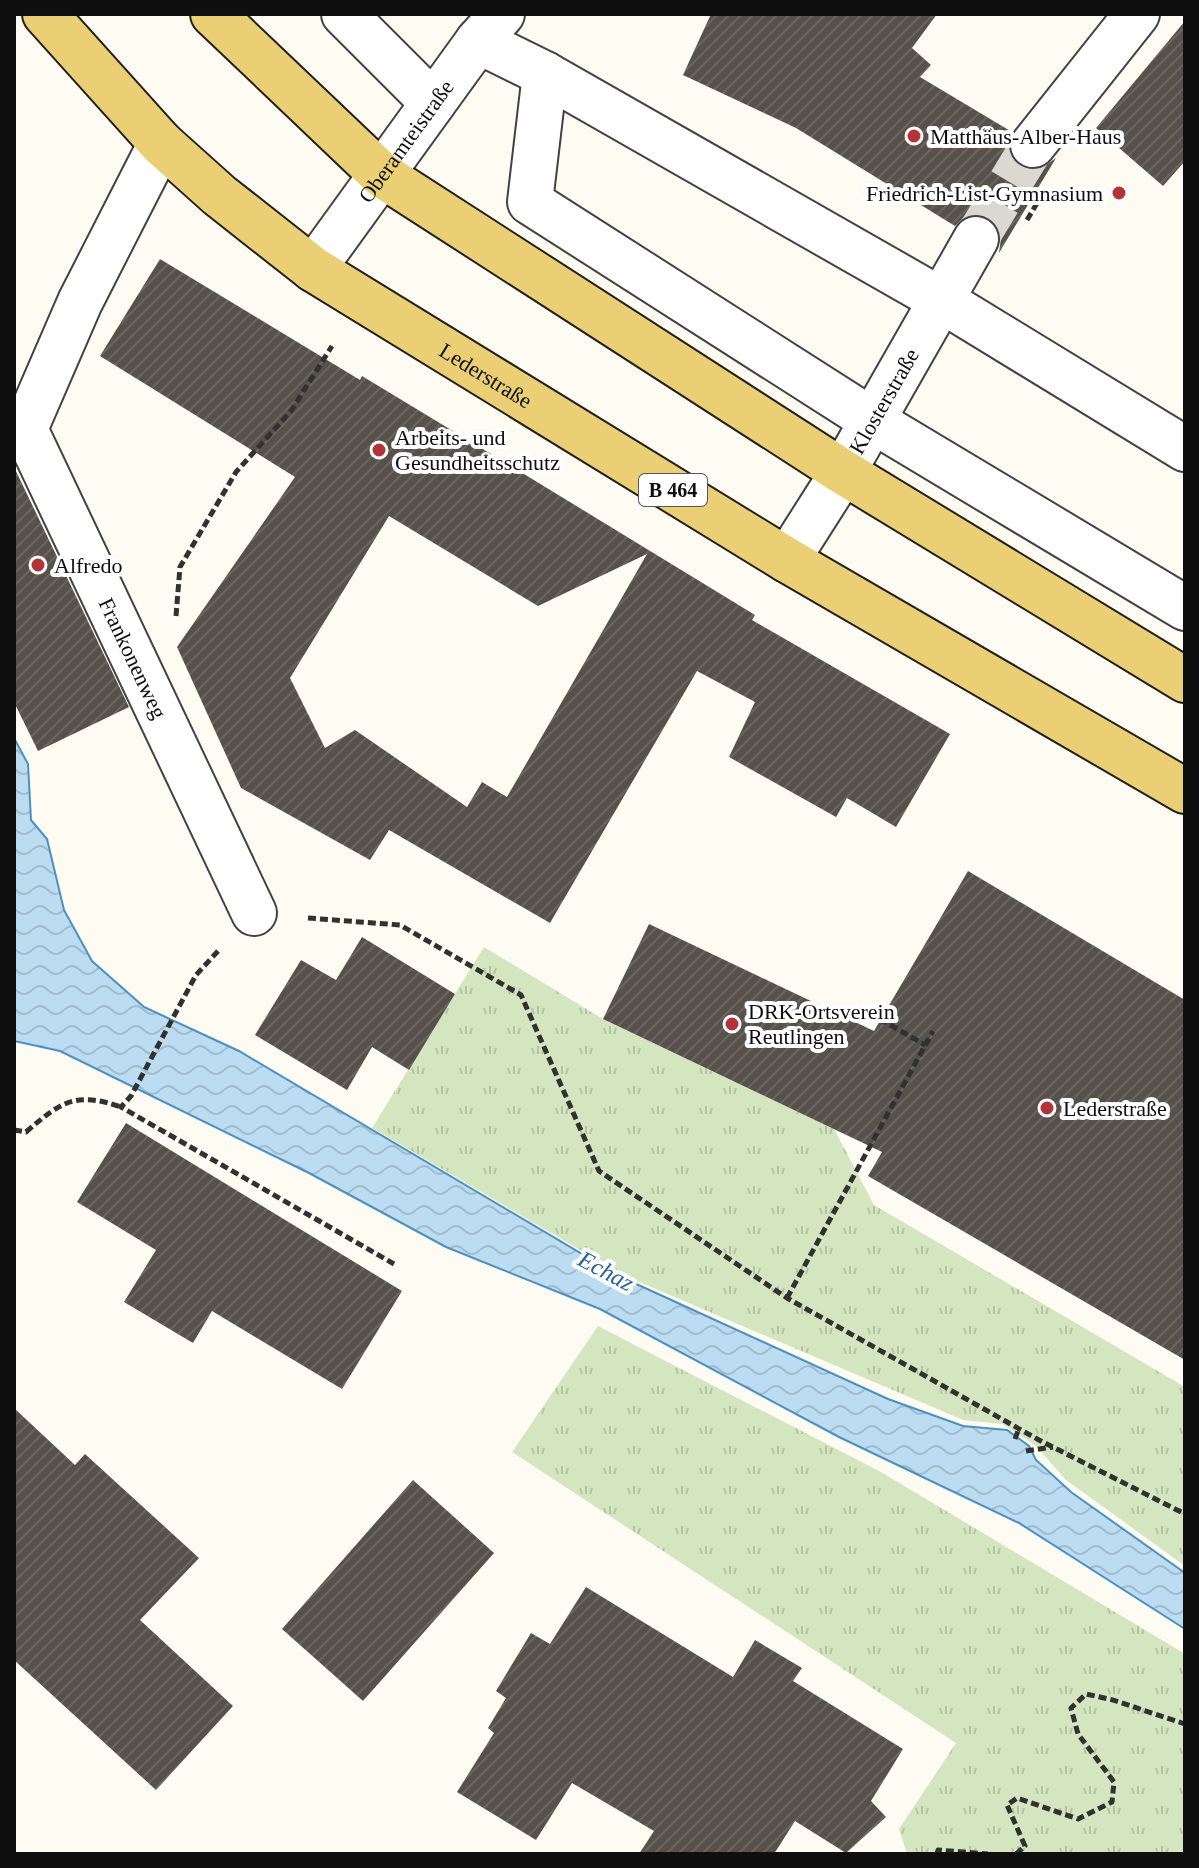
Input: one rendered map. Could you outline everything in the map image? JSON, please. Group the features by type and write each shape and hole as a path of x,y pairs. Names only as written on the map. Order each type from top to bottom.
{"main road":[{"name":"Lederstraße","path":"45,14 161,143 219,195 313,269 787,560 1185,791"},
{"path":"213,14 382,175 843,472 1185,680"}],"street":[{"path":"344,14 433,103"},
{"path":"1033,145 1137,14"},
{"name":"Oberamteistraße","path":"313,269 490,27"},
{"path":"490,27 545,74 941,300 1185,449"},
{"path":"545,74 530,202 873,421 1185,608"},
{"name":"Frankonenweg","path":"161,143 80,302 25,429 254,913"},
{"name":"Klosterstraße","path":"787,560 843,472 976,239"}],"path":[{"path":"140,674 176,622 180,567 236,472 291,411 362,299"},
{"path":"254,913 400,925 521,995 599,1171 787,1298 1054,1447 1185,1514"},
{"path":"121,1107 131,1096 196,975"},
{"path":"859,1007 925,1045"},
{"path":"787,1298 933,1031"},
{"path":"14,1130 26,1132 54,1108 84,1097 121,1107 394,1264"},
{"path":"1015,1439 1019,1428"},
{"path":"1026,1451 1054,1447"},
{"path":"1016,1854 1025,1846 1007,1805 1017,1798 1078,1819 1112,1802 1114,1782 1078,1734 1071,1708 1086,1694 1185,1724"},
{"path":"937,1854 938,1850 988,1854"}],"green space":[{"path":"484,947 603,1019 834,1129 874,1205 1185,1387 1185,1566 1066,1480 1035,1445 1002,1424 963,1420 623,1275 372,1128"},
{"path":"598,1326 881,1472 1185,1654 1185,1854 907,1854 899,1829 956,1743 512,1452"}],"water":[{"name":"Echaz","path":"14,738 28,764 31,820 47,839 64,910 92,961 144,1007 239,1051 621,1277 888,1399 963,1426 1007,1430 1029,1446 1036,1460 1071,1492 1185,1573 1185,1629 1019,1523 839,1437 600,1309 446,1247 309,1173 60,1051 14,1041"}],"building":[{"name":"Matthäus-Alber-Haus","path":"711,14 937,14 912,48 931,65 920,77 1012,132 1008,142 1010,153 1018,165 1029,170 1041,168 1056,158 999,253 1001,238 998,227 989,218 975,214 964,217 955,226 796,128 683,75"},
{"name":"Friedrich-List-Gymnasium","path":"1185,21 1185,161 1163,186 1096,128"},
{"path":"160,259 360,380 362,376 524,474 755,615 752,620 950,734 896,827 847,798 836,817 729,757 755,702 697,671 550,923 389,830 370,860 241,788 177,647 295,477 100,356","holes":["389,516 538,606 647,554 507,797 482,782 467,807 355,730 325,748 290,678"]},
{"path":"14,467 129,707 38,751 14,702"},
{"name":"Lederstraße","path":"968,871 1185,1000 1185,1360 868,1176 882,1152 603,1019 649,924 874,1031"},
{"path":"362,937 455,994 409,1070 372,1047 347,1090 255,1035 301,960 336,980"},
{"path":"126,1123 402,1291 342,1389 212,1311 193,1343 124,1302 156,1250 77,1202"},
{"path":"14,1408 75,1465 85,1454 199,1558 140,1620 233,1706 156,1790 14,1660"},
{"path":"413,1480 494,1553 363,1701 282,1629"},
{"path":"586,1587 733,1677 755,1640 802,1668 793,1681 903,1749 871,1801 886,1817 846,1853 795,1821 774,1854 639,1854 654,1831 572,1783 536,1840 457,1792 494,1733 488,1728 506,1698 496,1691 531,1633 550,1644"}],"tunnel":[{"path":"976,239 1033,145"}],"place":[{"name":"Matthäus-Alber-Haus","path":"914,136"},
{"name":"Friedrich-List-Gymnasium","path":"1119,193"},
{"name":"Arbeits- und Gesundheitsschutz","path":"379,450"},
{"name":"Alfredo","path":"38,565"},
{"name":"DRK-Ortsverein Reutlingen","path":"732,1024"},
{"name":"Lederstraße","path":"1047,1108"}]}
